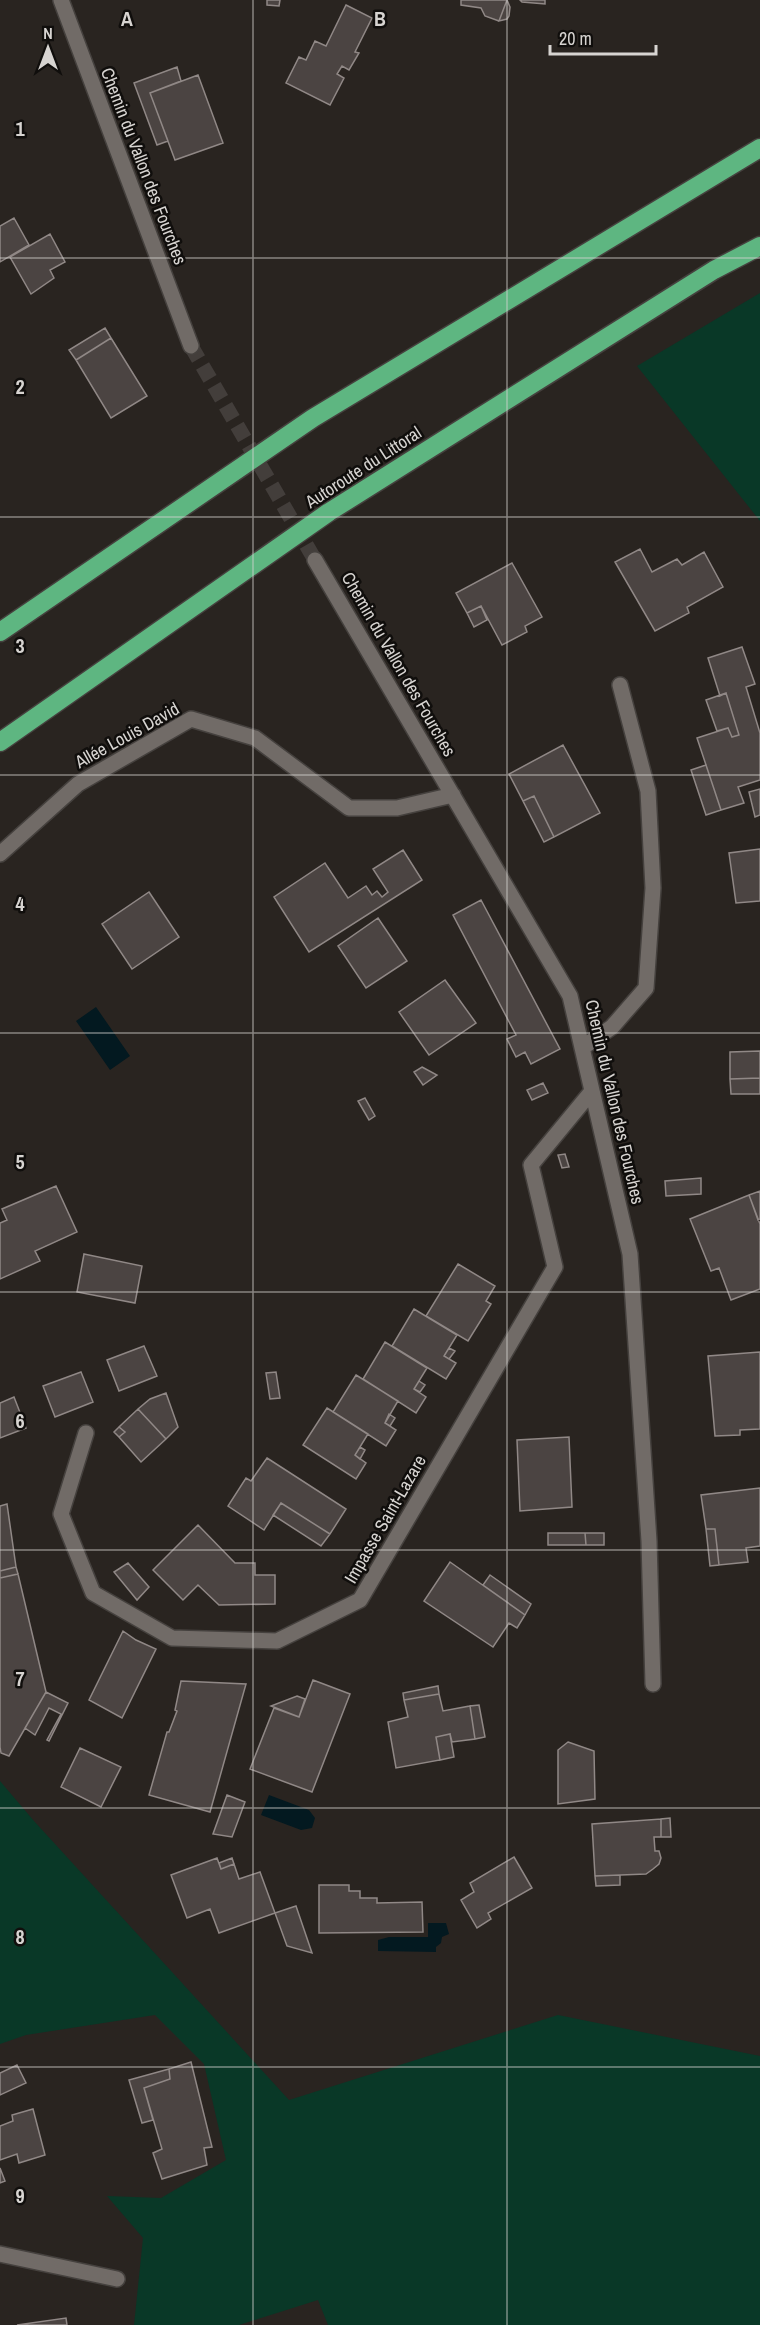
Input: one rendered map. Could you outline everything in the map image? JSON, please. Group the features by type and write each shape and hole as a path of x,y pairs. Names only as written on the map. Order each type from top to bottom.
{"highway":[{"path":"0,632 313,418 760,148"},
{"name":"Autoroute du Littoral","path":"0,742 329,512 714,270 760,246"}],"street":[{"name":"Chemin du Vallon des Fourches","path":"61,0 191,345"},
{"name":"Chemin du Vallon des Fourches","path":"315,560 570,996 630,1254 649,1541 653,1684"},
{"path":"582,1048 612,1027 646,988 653,888 648,791 620,685"},
{"name":"Allée Louis David","path":"0,854 78,784 190,719 255,738 349,808 397,808 453,795"},
{"name":"Impasse Saint-Lazare","path":"86,1433 61,1514 93,1593 172,1638 265,1641 277,1641 360,1600 555,1267 531,1166 592,1091"},
{"path":"0,2254 117,2279"}],"green space":[{"path":"760,293 760,521 637,366"},
{"path":"0,1781 289,2100 558,2015 760,2056 760,2325 328,2325 318,2300 239,2325 134,2325 143,2238 107,2196 161,2198 226,2160 204,2064 155,2015 26,2035 0,2044"}],"water":[{"path":"96,1007 130,1056 110,1070 76,1021"},
{"path":"269,1795 309,1810 315,1818 312,1828 301,1830 261,1815"},
{"path":"428,1923 446,1923 449,1934 442,1937 441,1943 436,1947 436,1952 378,1951 378,1940 389,1937 428,1937"}],"building":[{"path":"267,0 280,0 279,6 267,5"},
{"path":"461,0 507,0 499,21 485,16 481,8 461,5"},
{"path":"507,0 510,7 509,16 499,21"},
{"path":"520,0 545,0 545,4 522,2"},
{"path":"346,5 372,18 355,52 359,53 349,70 342,66 337,74 344,78 330,105 286,83 299,57 306,60 315,41 326,46"},
{"path":"177,67 181,81 150,93 168,141 157,145 134,83"},
{"path":"198,75 223,143 175,160 150,93"},
{"path":"14,218 29,245 0,262 0,226"},
{"path":"50,234 65,262 50,270 54,278 31,294 10,257"},
{"path":"105,328 111,338 76,360 69,350"},
{"path":"111,338 147,396 111,418 76,360"},
{"path":"640,549 652,572 677,559 682,565 704,552 723,587 687,607 689,613 655,631 615,562"},
{"path":"512,563 542,617 525,626 527,632 502,645 481,606 467,613 456,593"},
{"path":"481,606 487,620 474,627 467,613"},
{"path":"742,647 755,684 746,687 760,733 760,780 738,787 744,803 721,810 697,738 728,728 732,737 739,735 726,693 720,696 708,658"},
{"path":"726,693 739,735 732,737 728,728 717,731 706,700"},
{"path":"563,745 600,813 554,837 534,796 523,801 509,774"},
{"path":"706,765 721,810 706,815 691,770"},
{"path":"760,789 760,815 755,817 749,792"},
{"path":"534,796 554,837 544,842 523,801"},
{"path":"760,849 760,901 736,903 729,853"},
{"path":"403,850 422,880 309,952 274,897 325,863 348,898 366,886 372,895 377,891 382,897 388,892 373,869"},
{"path":"149,892 179,937 132,969 102,924"},
{"path":"481,900 560,1049 531,1064 525,1052 516,1057 507,1039 516,1035 453,915"},
{"path":"378,918 407,961 366,988 338,946"},
{"path":"445,980 476,1023 429,1055 399,1012"},
{"path":"760,1051 760,1078 730,1079 730,1052"},
{"path":"422,1067 437,1075 423,1085 414,1072"},
{"path":"760,1078 760,1094 731,1094 730,1079"},
{"path":"543,1083 548,1093 532,1100 527,1090"},
{"path":"365,1098 375,1116 369,1120 358,1101"},
{"path":"565,1154 569,1167 562,1168 558,1155"},
{"path":"701,1178 701,1194 666,1196 665,1181"},
{"path":"56,1186 77,1232 35,1251 40,1261 0,1279 0,1223 7,1220 2,1209"},
{"path":"760,1191 760,1219 758,1220 749,1195"},
{"path":"749,1195 760,1224 760,1289 731,1300 719,1268 711,1271 690,1219"},
{"path":"84,1254 142,1266 135,1303 77,1292"},
{"path":"458,1264 495,1286 486,1301 491,1304 468,1341 426,1316"},
{"path":"414,1309 457,1335 444,1356 456,1363 446,1379 392,1346"},
{"path":"385,1342 427,1368 414,1389 426,1397 416,1413 363,1379"},
{"path":"144,1346 157,1376 119,1391 107,1360"},
{"path":"449,1348 455,1351 449,1359 444,1356"},
{"path":"760,1352 760,1429 740,1430 740,1435 715,1436 708,1356"},
{"path":"81,1372 93,1402 55,1417 43,1386"},
{"path":"276,1372 280,1398 270,1399 266,1373"},
{"path":"356,1375 398,1401 385,1423 396,1430 386,1446 333,1412"},
{"path":"419,1381 425,1385 420,1392 414,1389"},
{"path":"166,1393 178,1427 166,1439 138,1409 150,1399"},
{"path":"14,1397 26,1428 0,1438 0,1403"},
{"path":"327,1408 368,1434 355,1455 366,1463 356,1479 303,1445"},
{"path":"138,1409 166,1439 141,1462 119,1437 125,1432 119,1427"},
{"path":"389,1414 395,1418 390,1426 385,1423"},
{"path":"119,1427 125,1432 119,1437 114,1432"},
{"path":"569,1437 572,1507 520,1511 517,1440"},
{"path":"360,1447 365,1450 360,1459 355,1455"},
{"path":"267,1458 346,1509 330,1534 281,1503 264,1530 228,1506 246,1478 251,1481"},
{"path":"760,1488 760,1546 746,1548 748,1562 719,1565 715,1529 706,1529 701,1495"},
{"path":"281,1503 330,1534 321,1546 273,1515"},
{"path":"7,1504 16,1567 0,1571 0,1506"},
{"path":"198,1525 235,1563 255,1563 255,1575 275,1575 275,1604 219,1605 198,1585 183,1600 153,1570"},
{"path":"706,1529 715,1529 719,1565 710,1566"},
{"path":"548,1533 585,1533 586,1545 548,1545"},
{"path":"585,1533 604,1533 604,1545 586,1545"},
{"path":"450,1562 525,1615 517,1628 509,1623 493,1647 424,1601"},
{"path":"128,1563 149,1587 137,1600 114,1572"},
{"path":"16,1567 18,1574 0,1578 0,1571"},
{"path":"18,1574 46,1692 9,1756 1,1753 0,1747 0,1578"},
{"path":"490,1575 531,1604 525,1615 483,1585"},
{"path":"123,1631 156,1649 122,1718 89,1700"},
{"path":"313,1680 350,1694 312,1792 250,1769 274,1708 299,1717"},
{"path":"181,1681 246,1684 210,1812 149,1795 167,1732 169,1732 177,1711 175,1710"},
{"path":"438,1686 439,1694 404,1700 403,1693"},
{"path":"46,1692 68,1703 49,1741 47,1740 61,1714 49,1708 35,1735 25,1728"},
{"path":"439,1694 443,1711 470,1706 475,1739 452,1742 450,1734 436,1737 440,1760 396,1768 388,1722 408,1717 404,1700"},
{"path":"297,1696 305,1699 299,1717 271,1706"},
{"path":"479,1705 485,1737 475,1739 470,1706"},
{"path":"450,1734 454,1757 440,1760 436,1737"},
{"path":"568,1742 594,1751 595,1799 558,1804 558,1750"},
{"path":"80,1748 121,1767 101,1807 61,1787"},
{"path":"227,1795 245,1802 232,1837 213,1834"},
{"path":"670,1818 671,1837 661,1837 661,1819"},
{"path":"661,1819 661,1837 654,1837 655,1851 659,1851 661,1858 659,1864 646,1874 595,1876 592,1824"},
{"path":"514,1857 532,1888 488,1913 491,1919 477,1928 461,1900 474,1892 470,1883"},
{"path":"217,1858 221,1869 234,1864 239,1879 260,1872 275,1913 219,1933 210,1909 187,1918 171,1875"},
{"path":"232,1858 234,1864 221,1869 219,1863"},
{"path":"620,1875 620,1885 596,1886 595,1876"},
{"path":"319,1885 349,1885 349,1891 360,1891 360,1898 377,1898 377,1903 422,1902 423,1932 319,1933"},
{"path":"296,1906 312,1953 287,1946 275,1913"},
{"path":"191,2062 212,2147 204,2148 207,2165 162,2179 153,2153 162,2149 144,2088 170,2079 169,2069"},
{"path":"17,2065 26,2083 0,2095 0,2073"},
{"path":"169,2069 170,2079 144,2088 153,2120 142,2123 129,2080"},
{"path":"33,2109 45,2155 19,2163 17,2154 0,2160 0,2126 13,2121 12,2115"},
{"path":"0,2168 5,2181 0,2183"},
{"path":"66,2318 67,2325 17,2325"}],"tunnel":[{"path":"191,346 315,560"}]}
